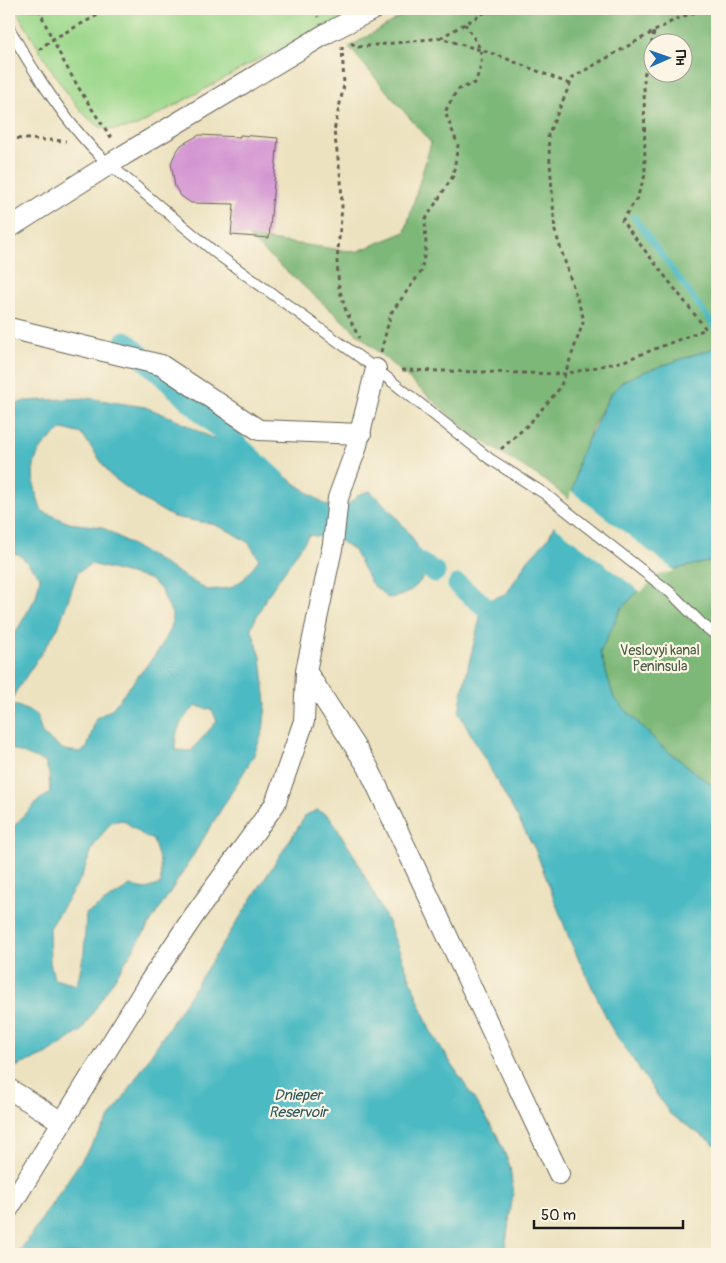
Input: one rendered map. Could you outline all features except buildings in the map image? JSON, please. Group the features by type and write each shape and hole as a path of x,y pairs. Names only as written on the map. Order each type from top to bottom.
{"street":[{"path":"9,228 117,160 327,33 374,9"},
{"path":"9,328 161,365 258,430 361,434"},
{"path":"9,1208 194,916 275,804 304,721 306,671 333,544 338,498 361,434 376,369"},
{"path":"306,671 368,767 559,1174"},
{"path":"9,1089 62,1122"}],"lane":[{"path":"9,28 27,61 92,149 117,160 217,254 376,369 490,459 545,494 671,593 717,636"}],"path":[{"path":"39,9 51,40 91,109 117,160"},
{"path":"27,61 51,40 110,9"},
{"path":"440,38 490,9"},
{"path":"654,32 676,19 705,9"},
{"path":"376,369 391,313 421,272 426,246 425,220 453,176 458,145 444,112 457,90 475,83 482,66 482,50 465,24"},
{"path":"376,369 350,322 339,288 337,261 342,188 334,131 344,85 342,39 358,47 440,38 482,50 570,84"},
{"path":"490,459 529,424 560,388 584,320 555,231 548,135 573,77 644,38"},
{"path":"376,369 564,374 624,361 706,329 622,221 637,198 645,175 644,82"},
{"path":"9,138 86,141"}],"green space":[{"path":"15,9 366,9 304,41 263,57 137,126 106,129 94,123 69,95"},
{"path":"413,9 717,9 717,347 623,381 610,395 591,429 571,501 546,481 470,433 248,237 356,252 405,232 431,143 349,47"},
{"name":"Veslovyi kanal Peninsula","path":"717,560 717,789 660,745 614,698 600,652 621,609 656,573"}],"water":[{"path":"717,347 717,560 656,573 621,609 600,652 614,698 660,745 717,789 717,1146 670,1114 612,1029 571,943 535,849 459,713 483,603 507,593 528,560 549,537 562,507 571,501 579,458 610,395 623,381"},
{"path":"86,398 145,407 173,418 283,475 326,505 347,505 360,494 370,491 411,536 419,549 423,563 423,575 416,586 410,591 403,595 388,598 371,583 353,549 337,539 309,535 266,598 251,628 261,657 266,704 263,731 253,757 186,867 81,1031 46,1055 17,1066 9,1073 9,831 39,800 50,793 49,773 45,762 9,748 9,644 36,597 40,577 20,555 9,551 9,406 25,401","holes":["63,429 82,434 111,476 142,499 173,517 213,524 229,531 249,543 259,559 244,579 230,588 207,590 102,527 69,523 42,511 34,486 34,465 37,455 51,438","91,564 149,579 160,588 172,614 171,629 159,650 111,710 96,718 87,748 80,752 64,750 42,734 37,715 11,703 15,693 58,628 78,572","196,706 212,710 217,721 191,751 175,750 176,737 180,725","123,820 144,836 153,840 160,862 161,884 146,889 130,886 86,914 84,953 77,985 54,979 50,962 49,928 81,878 93,847 111,822"]},
{"name":"Dnieper Reservoir","path":"317,810 330,817 355,857 388,922 430,1030 497,1135 510,1166 513,1193 505,1250 502,1254 18,1254 118,1106 306,815"}],"pier":[{"path":"571,491 675,571 657,575 641,592 552,524 560,505 569,500"}],"waterway":[{"path":"634,217 717,330"},
{"path":"125,341 276,481"},
{"path":"401,552 435,572"},
{"path":"458,585 505,622"}]}
